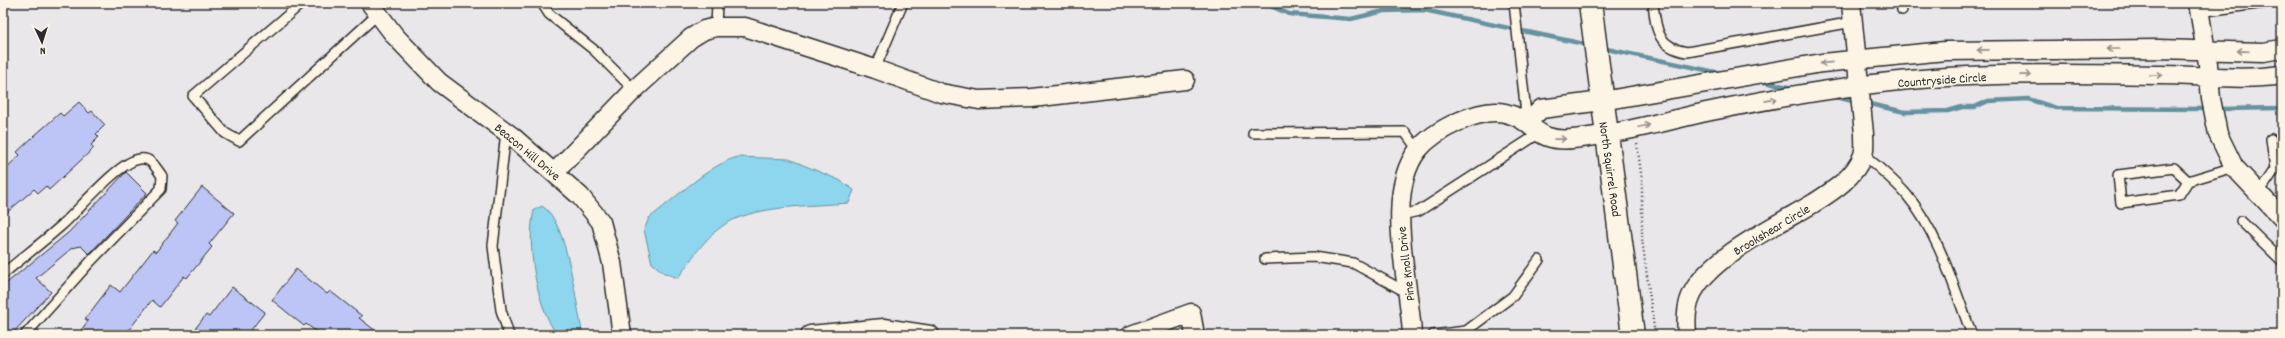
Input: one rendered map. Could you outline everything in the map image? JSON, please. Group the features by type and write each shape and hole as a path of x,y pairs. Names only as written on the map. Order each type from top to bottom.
{"street":[{"name":"North Squirrel Road","path":"1590,3 1633,335"},
{"path":"1851,3 1858,72"},
{"path":"2199,7 2211,99 2218,134 2234,167 2282,218"},
{"name":"Beacon Hill Drive","path":"374,9 395,36 439,82 506,132 554,173 580,196 601,222 612,263 622,335"},
{"path":"554,173 634,90 691,38 716,26 745,27 875,69 941,93 979,100 1032,98 1185,80"},
{"name":"Countryside Circle","path":"1606,135 1825,89 1858,72 1945,51 2051,49 2207,63 2264,78 2282,75"},
{"name":"Countryside Circle","path":"1602,101 1822,63 1858,72 1954,77 2150,74 2282,49"},
{"name":"Brookshear Circle","path":"1687,335 1686,322 1691,296 1705,274 1740,246 1833,191 1850,176 1863,154 1864,134 1858,72"},
{"path":"1533,128 1541,110 1602,101"},
{"name":"Pine Knoll Drive","path":"1412,335 1400,228 1404,177 1418,150 1436,134 1457,122 1479,115 1504,113 1551,139 1562,140 1606,135"},
{"path":"1131,335 1191,313 1195,335"},
{"path":"810,335 884,328 930,335"}],"lane":[{"path":"302,3 193,96 225,133 239,141 374,9"},
{"path":"542,3 549,14 594,50 634,90"},
{"path":"716,26 717,3"},
{"path":"875,69 903,3"},
{"path":"1401,215 1419,211 1533,128 1514,3"},
{"path":"1653,3 1656,30 1664,43 1675,50 1687,52 1853,22"},
{"path":"2199,7 2265,3"},
{"path":"506,132 493,246 501,310 509,335"},
{"path":"1253,133 1405,132 1418,150"},
{"path":"2258,194 2275,170 2271,139"},
{"path":"1863,154 1906,195 1923,219 1945,263 1972,335"},
{"path":"3,274 62,225 123,166 141,159 148,160 153,163 162,176 161,190 91,261 25,335"},
{"path":"2188,181 2174,168 2118,175 2121,203 2179,194 2188,181 2234,167"},
{"path":"2241,221 2282,261"},
{"path":"1265,259 1314,257 1353,263 1408,293"},
{"path":"1433,335 1466,331 1513,296 1539,260"}],"path":[{"path":"1638,146 1642,180 1642,240 1654,335"}],"water":[{"path":"738,157 789,159 839,180 854,190 849,203 783,208 748,214 733,220 721,227 709,238 678,278 664,273 652,263 644,230 649,218 704,174 727,161"},
{"path":"542,206 551,215 565,246 583,335 557,335 543,308 538,291 532,257 531,240 534,210"}],"building":[{"path":"79,102 89,113 92,111 105,125 96,134 99,137 91,145 94,148 49,190 46,186 38,193 34,189 3,216 3,171 20,155 17,152 33,137 60,113 63,116"},
{"path":"126,172 147,193 89,254 81,246 72,248 36,278 51,292 11,335 3,335 3,286 68,233"},
{"path":"202,187 234,213 209,244 212,247 187,278 184,276 160,307 152,300 125,335 87,335 81,330 88,321 85,319 111,285 120,292 153,250 156,252 178,223 175,221"},
{"path":"296,269 327,294 330,291 362,316 359,318 381,335 321,335 306,324 304,326 272,300"},
{"path":"232,287 265,312 247,335 190,335 206,315 209,317"}],"waterway":[{"path":"1264,3 1289,14 1351,19 1384,11 1424,10 1589,45"},
{"path":"1602,48 1720,73"},
{"path":"1759,81 1793,88"},
{"path":"1831,96 1857,102"},
{"path":"1865,103 1905,112 1948,111 1962,107 1975,107 1988,101 2028,99 2056,108 2208,109"},
{"path":"2218,109 2282,108"}]}
